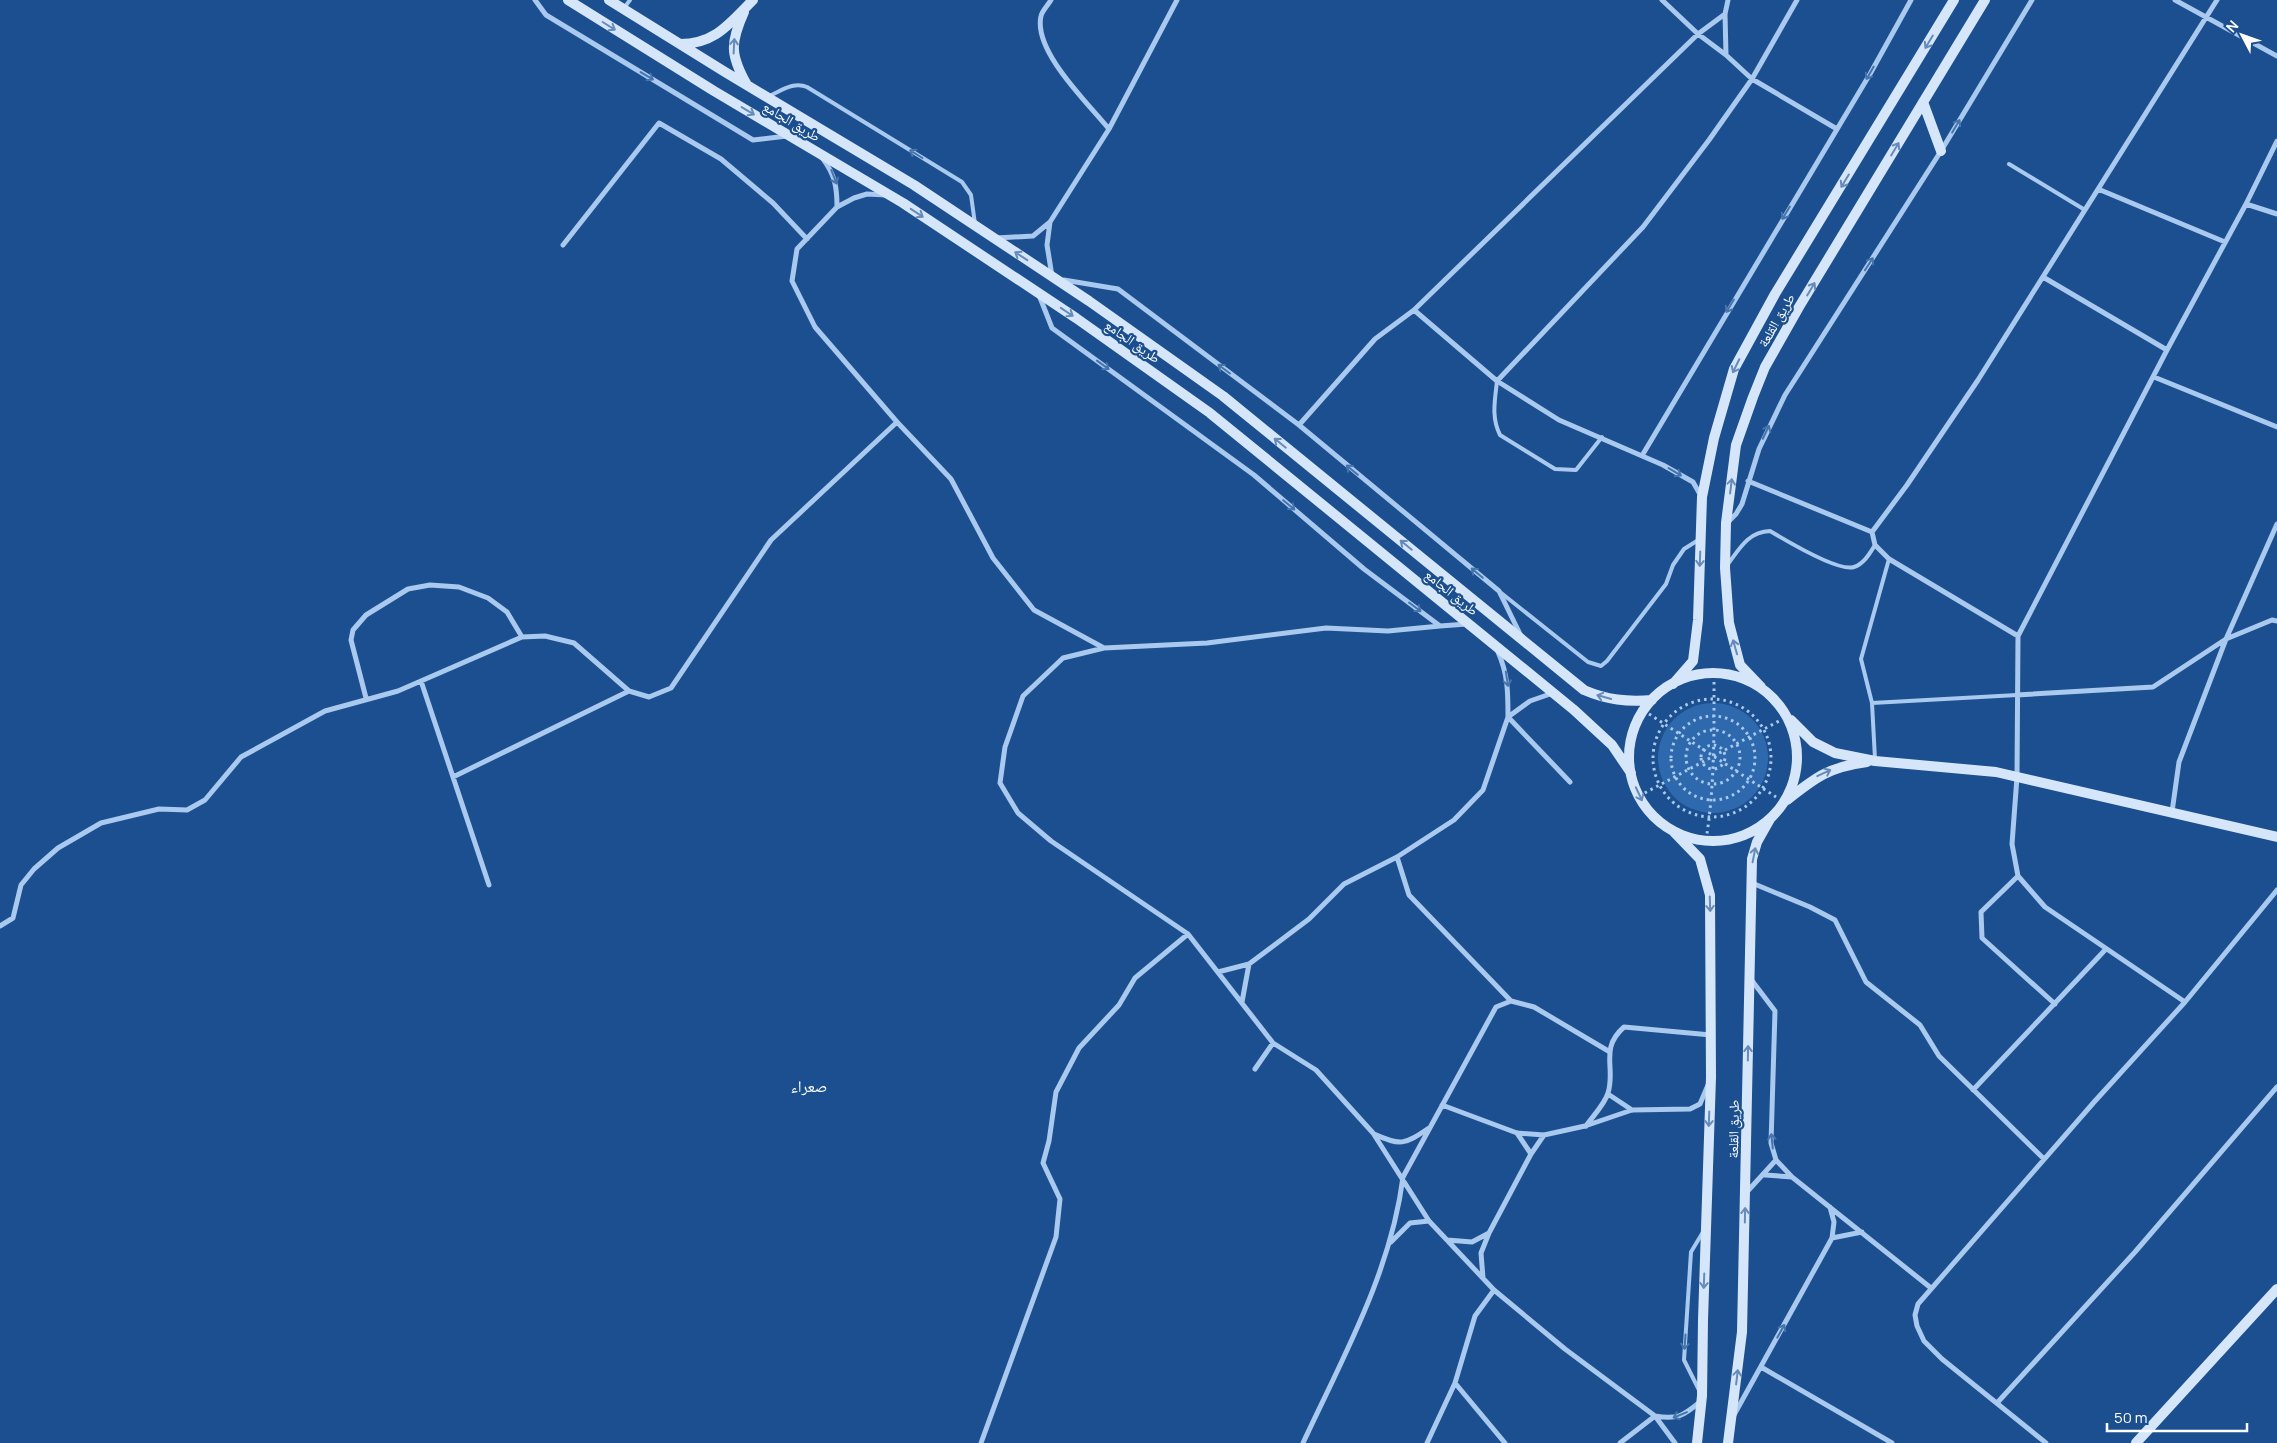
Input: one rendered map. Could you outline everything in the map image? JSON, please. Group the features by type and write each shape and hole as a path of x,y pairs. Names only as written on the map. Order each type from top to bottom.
{"main road":[{"name":"طريق الجامع","path":"568,0 889,195 1038,293 1210,413 1553,693 1612,745 1630,772"},
{"name":"طريق الجامع","path":"609,0 747,86 914,185 1054,278 1223,396 1584,690 1604,698 1628,702 1652,700"},
{"name":"طريق القلعة","path":"1673,684 1693,661 1698,620 1702,497 1714,438 1734,370 1775,294 1954,0"},
{"name":"طريق القلعة","path":"1787,717 1776,701 1740,665 1729,624 1725,568 1726,524 1736,445 1753,396 1766,367 1799,307 1985,0"},
{"path":"678,44 695,44 713,38 750,3"},
{"path":"747,86 736,65 732,49 736,29 750,3"},
{"path":"1923,102 1941,151"},
{"path":"1761,687 1744,679 1726,674 1714,673 1690,676 1673,684 1652,700 1637,722 1630,746 1630,772 1639,796 1654,817 1674,832 1698,840 1724,840 1748,833 1770,819 1784,802 1817,776 1843,765 1875,761"},
{"path":"1787,717 1813,742 1834,753 1875,761 1996,772 2277,838"},
{"path":"1784,802 1793,781 1797,759 1795,738 1787,717"},
{"name":"طريق القلعة","path":"1728,1443 1742,1332 1752,858 1757,842 1770,819"},
{"name":"طريق القلعة","path":"1674,832 1700,859 1710,895 1711,1077 1702,1398 1697,1443"},
{"path":"2136,1443 2277,1289"}],"street":[{"path":"535,0 546,14 753,140 789,136"},
{"path":"1051,0 1041,16 1041,36 1048,55 1108,129"},
{"path":"993,238 1033,236 1050,222 1108,129 1177,0"},
{"path":"1662,0 1698,34 1752,78 1837,129"},
{"path":"1726,55 1725,14 1728,0"},
{"path":"1497,381 1643,227 1709,140 1752,78 1797,0"},
{"path":"1643,454 1837,129 1911,0"},
{"path":"1726,524 1736,514 1742,504 1759,449 1785,395 1941,151 2032,0"},
{"path":"2175,0 2206,19 2277,56"},
{"path":"1872,532 1908,485 1978,380 2217,0"},
{"path":"1299,426 1375,339 1414,310 1698,34 1725,14"},
{"path":"563,245 659,123 721,159 773,203 807,238"},
{"path":"2185,1002 2045,907 2018,876 2012,844 2017,777 2018,636 2167,350 2246,204 2277,141"},
{"path":"817,152 832,172 837,188 837,207"},
{"path":"2098,189 2225,242"},
{"path":"889,195 867,194 837,207 797,249 792,280 815,327 897,422 951,479 993,558 1034,610 1104,648"},
{"path":"2246,204 2277,214"},
{"path":"1050,222 1047,245 1054,278 1118,289 1299,426 1499,591 1524,641"},
{"path":"2043,277 2167,350"},
{"path":"1038,293 1052,328 1254,475 1364,569 1440,626"},
{"path":"1414,310 1497,381 1559,420 1643,454 1693,482 1702,497"},
{"path":"2154,377 2277,427"},
{"path":"0,926 13,918 21,885 34,869 58,848 101,824 159,809 187,810 204,800 241,757 325,711 366,698 398,691 522,638 545,636 574,643 629,691 649,696 671,688 771,540 897,422"},
{"path":"1748,481 1872,532"},
{"path":"2172,812 2179,762 2226,639 2277,524"},
{"path":"1872,532 1876,545 1890,559 2018,636"},
{"path":"366,698 351,640 353,630 366,615 408,589 430,585 459,588 488,598 507,612 522,638"},
{"path":"2017,695 2153,688 2226,639 2272,620 2277,621"},
{"path":"1469,624 1388,631 1326,628 1206,643 1104,648 1063,658 1023,696 1005,747 1000,782 1018,813 1051,841 1188,934 1273,1043 1316,1070 1373,1133 1403,1177 1411,1195 1428,1221 1494,1290 1565,1349 1655,1416 1675,1443"},
{"path":"1218,972 1249,964 1309,919 1344,884 1397,857 1454,820 1484,790 1508,717 1509,687 1506,668 1494,644"},
{"path":"421,681 488,885"},
{"path":"453,777 629,691"},
{"path":"1508,717 1530,701 1553,693"},
{"path":"1508,717 1570,782"},
{"path":"1397,857 1409,895 1511,1001 1534,1007 1610,1052"},
{"path":"2018,876 1981,912 1982,938 2054,1004"},
{"path":"1752,883 1810,907 1835,920 1866,982 1920,1026 1938,1056 2044,1159"},
{"path":"2046,1443 1942,1359 1924,1342 1917,1326 1915,1315 1918,1304 2044,1159 2185,1002 2277,890"},
{"path":"981,1443 1056,1237 1060,1200 1043,1163 1049,1141 1056,1092 1079,1048 1119,1005 1135,978 1188,934"},
{"path":"1973,1090 2106,949"},
{"path":"1242,1002 1249,964"},
{"path":"1750,978 1775,1011 1771,1143 1776,1160 1792,1176 1931,1288"},
{"path":"1303,1443 1365,1311 1391,1242 1400,1204 1403,1177 1496,1007 1511,1001"},
{"path":"1585,1126 1608,1094 1610,1052 1613,1037 1624,1027 1711,1035"},
{"path":"1255,1069 1273,1043"},
{"path":"1442,1105 1517,1133 1544,1135 1585,1126 1632,1110 1690,1109 1700,1104 1711,1077"},
{"path":"1997,1403 2135,1252 2277,1087"},
{"path":"1608,1094 1632,1110"},
{"path":"2272,1094 2277,1098"},
{"path":"1373,1133 1395,1144 1412,1139 1430,1127"},
{"path":"1517,1133 1531,1154"},
{"path":"1484,1278 1481,1253 1489,1233 1531,1154 1544,1135"},
{"path":"1745,1194 1765,1175 1776,1160"},
{"path":"1765,1175 1792,1176"},
{"path":"1731,1419 1832,1238 1834,1222 1830,1206"},
{"path":"1391,1242 1410,1223 1428,1221"},
{"path":"1832,1238 1862,1232"},
{"path":"1447,1240 1472,1242 1489,1233"},
{"path":"1427,1443 1455,1383 1475,1316 1494,1290"},
{"path":"1761,1367 1892,1443"},
{"path":"1455,1383 1505,1443"},
{"path":"1620,1443 1655,1416 1670,1419 1679,1417 1702,1398"}],"lane":[{"path":"623,9 630,0"},
{"path":"767,97 800,84 930,162 967,188 971,195 975,226"},
{"path":"2009,164 2085,210"},
{"path":"1497,381 1493,415 1500,435 1555,470 1576,470 1602,437"},
{"path":"1725,568 1745,542 1758,532 1770,531 1839,567 1854,567 1868,557 1876,545"},
{"path":"1499,591 1588,662 1601,666 1607,661 1666,584 1673,565 1684,549 1701,539"},
{"path":"1875,761 1872,703 1861,659 1890,559"},
{"path":"1872,703 2017,695"},
{"path":"1702,1398 1684,1360 1691,1252 1706,1228"}],"path":[{"path":"1706,840 1710,818 1712,784 1714,673"},
{"path":"1714,698 1730,700 1756,716 1765,729 1771,744 1772,760 1763,790 1753,802 1740,811 1726,816 1710,818 1694,815 1668,799 1659,786 1653,765 1654,743 1663,723 1677,709 1695,700 1714,698"},
{"path":"1644,711 1735,772 1784,802"},
{"path":"1714,715 1735,721 1750,737 1755,759 1754,770 1748,780 1732,795 1711,800 1690,794 1675,777 1670,762 1672,747 1678,733 1688,723 1700,717 1714,715"},
{"path":"1639,796 1787,717"},
{"path":"1714,731 1727,734 1736,744 1740,758 1735,772 1725,781 1712,784 1698,780 1689,770 1686,760 1691,742 1705,732 1714,731"},
{"path":"1713,745 1720,747 1724,751 1726,758 1724,764 1712,770 1702,762 1701,758 1703,750 1713,745"}],"shaded area":[{"path":"1713,703 1734,708 1752,719 1763,737 1768,758 1763,779 1752,797 1734,808 1713,813 1692,808 1674,797 1663,779 1658,758 1663,737 1674,719 1692,708"}],"district":[{"name":"صعراء","path":"809,1086"}]}
